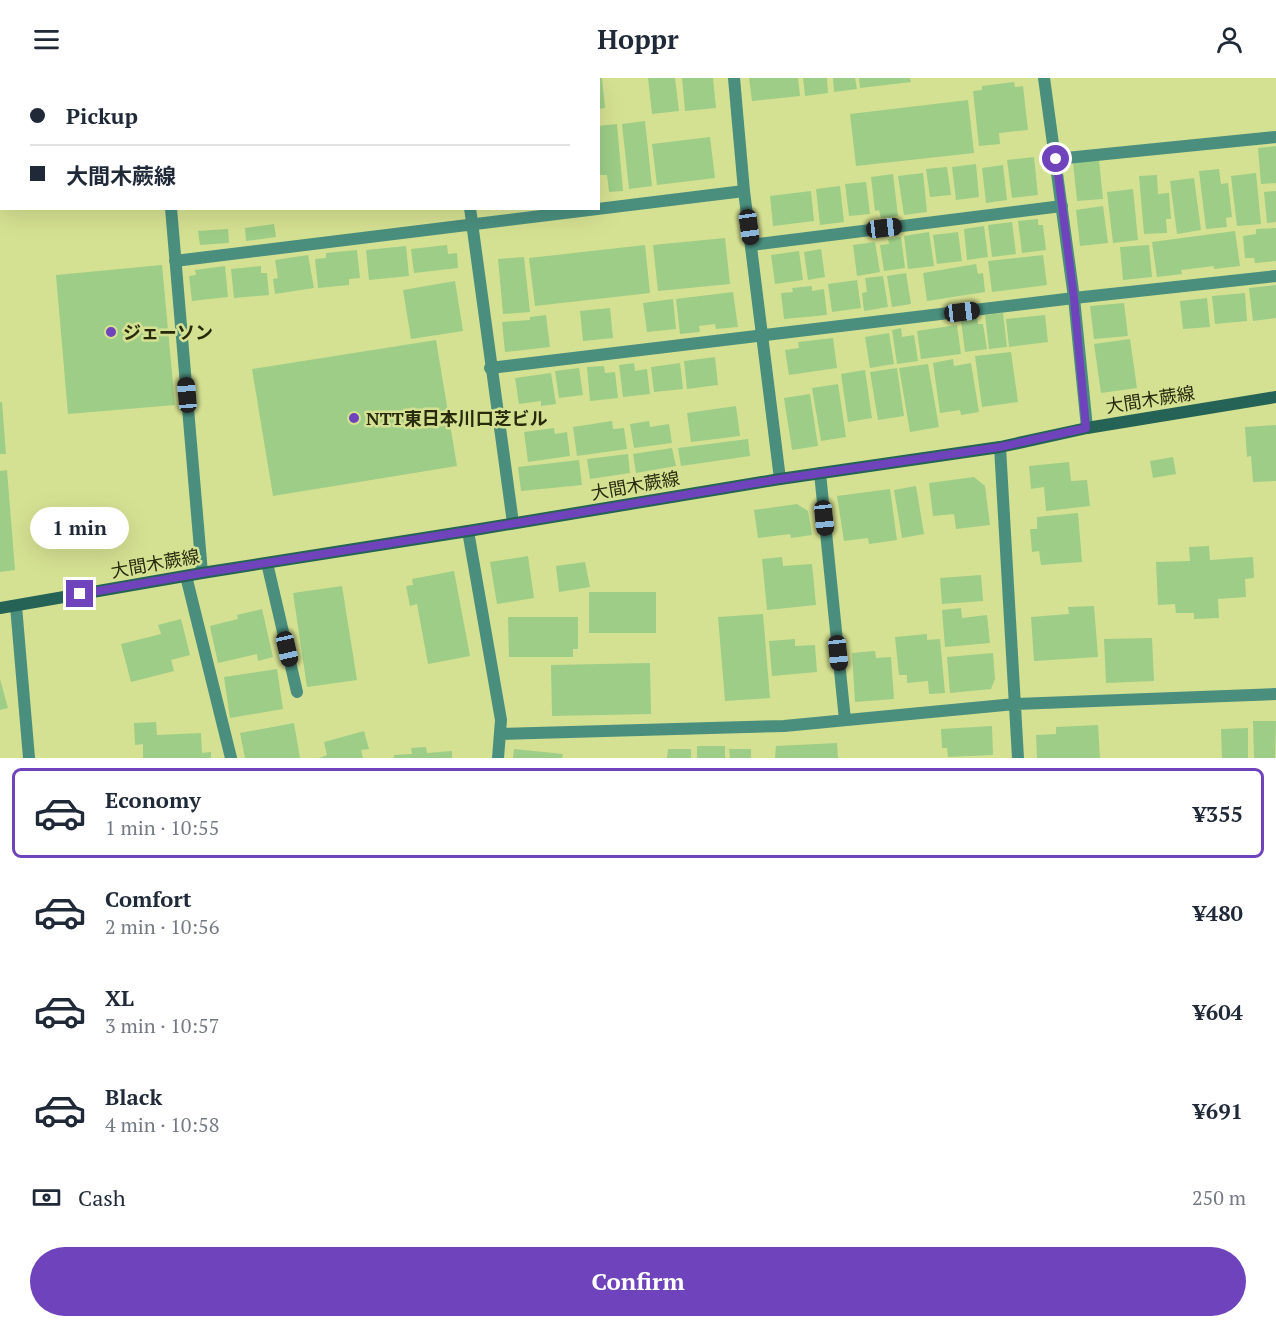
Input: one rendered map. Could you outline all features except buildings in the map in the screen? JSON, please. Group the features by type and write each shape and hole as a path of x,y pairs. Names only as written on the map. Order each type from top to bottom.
{"main road":[{"name":"大間木蕨線","path":"0,608 780,479 1000,447 1086,428 1276,397"}],"street":[{"path":"734,78 744,191 780,479"},
{"path":"1044,78 1074,298 1086,428"},
{"path":"1056,159 1276,137"},
{"path":"600,209 744,191"},
{"path":"751,245 1062,206"},
{"path":"171,210 202,573"},
{"path":"470,210 490,369 513,524"},
{"path":"175,261 592,210"},
{"path":"490,369 1074,298 1276,276"},
{"path":"1000,447 1018,758"},
{"path":"820,473 845,720"},
{"path":"468,531 501,720 498,758"},
{"path":"267,563 297,692"},
{"path":"186,576 231,758"},
{"path":"16,606 29,758"},
{"path":"500,734 784,726 1015,704 1276,694"}],"place":[{"name":"ジェーソン","path":"111,332"},
{"name":"NTT東日本川口芝ビル","path":"354,418"}],"route":[{"path":"80,594 780,479 1000,447 1086,428 1074,298 1056,159"}]}
